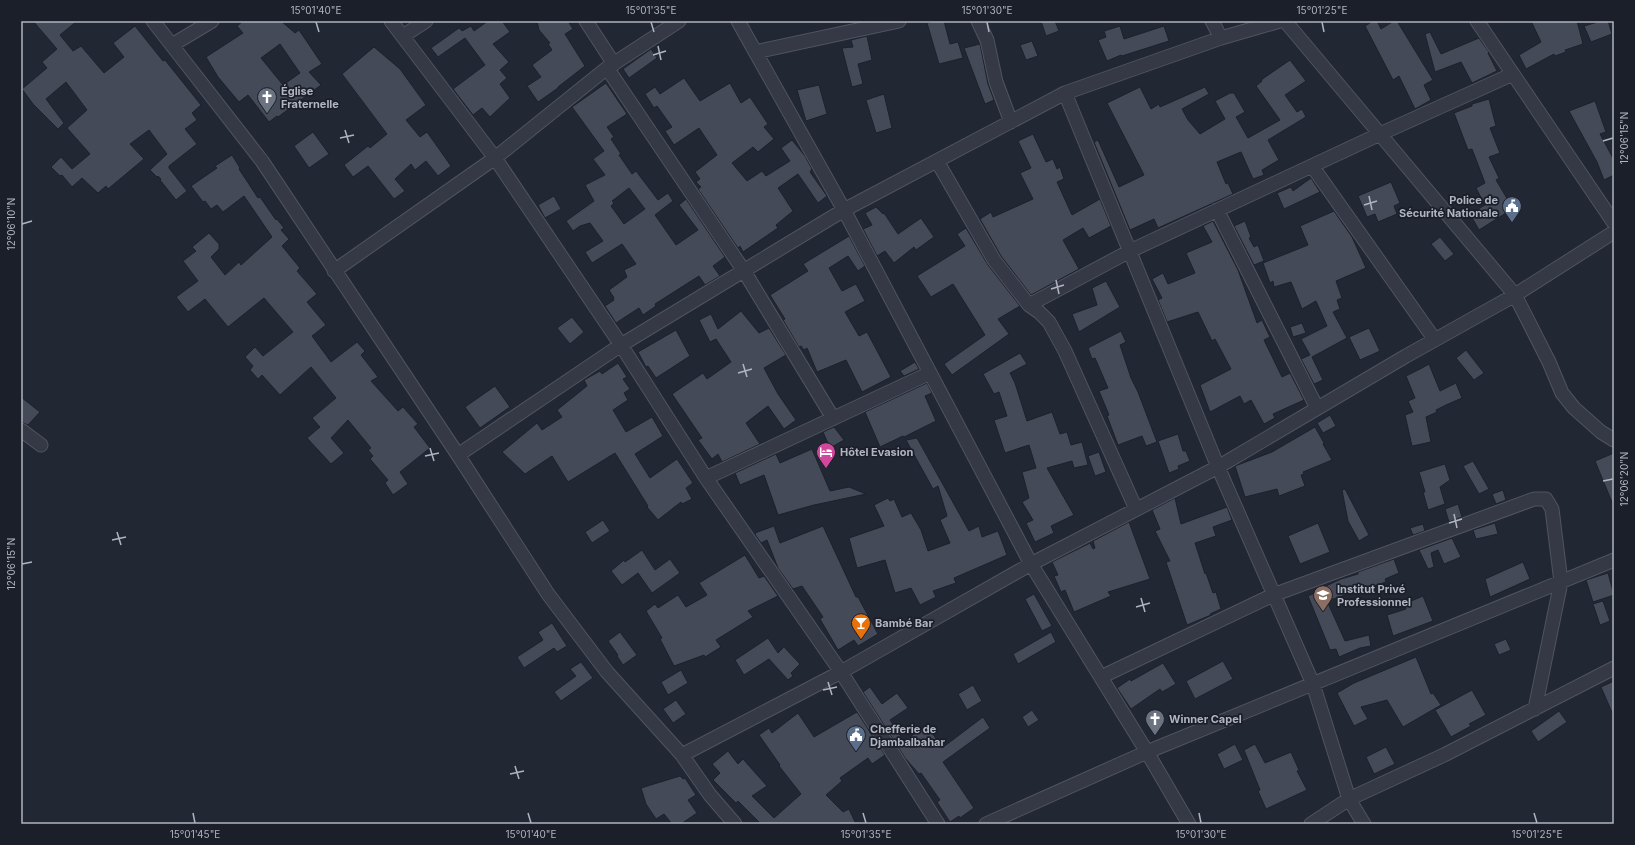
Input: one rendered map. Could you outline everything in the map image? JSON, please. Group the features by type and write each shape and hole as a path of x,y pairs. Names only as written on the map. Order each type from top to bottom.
{"street":[{"path":"153,21 262,161 334,271 458,454 548,594 607,672 682,755 710,795 735,824"},
{"path":"172,46 212,21"},
{"path":"391,21 494,158 621,345 706,478 841,672 938,824"},
{"path":"403,36 426,21"},
{"path":"586,21 611,66 744,271 833,418"},
{"path":"334,271 494,158 611,66 679,21"},
{"path":"738,21 844,210 1031,564 1147,752 1189,824"},
{"path":"755,52 899,21"},
{"path":"978,21 987,40 996,82 1011,122"},
{"path":"1212,21 1221,38"},
{"path":"458,454 621,345 844,210 1065,93 1221,38 1280,21"},
{"path":"1286,21 1515,295 1549,362 1562,393 1586,420 1614,440"},
{"path":"1477,21 1614,223"},
{"path":"1029,305 1130,252 1217,210 1513,74"},
{"path":"1065,93 1218,467 1313,684 1349,798 1364,824"},
{"path":"937,161 994,260 1029,305 1049,322 1065,351 1136,509"},
{"path":"1312,166 1435,340"},
{"path":"1217,210 1317,408"},
{"path":"682,755 841,672 1031,564 1218,467 1317,408 1515,295 1614,232"},
{"path":"706,478 930,373"},
{"path":"21,430 41,445"},
{"path":"1101,677 1273,595 1534,499 1546,499 1552,509 1561,582 1535,709"},
{"path":"986,824 1147,752 1614,560"},
{"path":"1311,824 1349,798 1444,755 1614,668"}],"building":[{"path":"33,21 77,21 60,35 73,51 81,46 104,73 124,57 113,43 135,26 163,61 165,60 201,105 192,113 197,120 185,129 197,144 169,166 187,191 176,200 160,180 161,179 150,170 167,154 149,130 130,144 144,159 108,189 106,186 98,193 82,178 72,187 62,175 60,176 51,167 61,157 72,169 90,154 67,128 87,110 66,82 46,99 64,123 58,129 33,104 22,89 47,68 42,62 57,49"},
{"path":"243,21 281,21 295,33 299,30 322,64 309,72 321,85 269,122 248,95 239,102 218,77 206,57 243,33 237,26","holes":["280,44 300,73 283,85 261,58"]},
{"path":"488,21 502,21 510,32 493,44 509,62 500,70 507,78 500,84 510,98 490,117 482,108 473,115 453,89 485,65 465,38 438,57 431,48 459,28 462,31 471,26 474,31"},
{"path":"537,21 568,21 573,29 565,34 585,66 538,102 527,86 541,77 532,65 552,50 548,44 550,43 539,30"},
{"path":"944,21 950,44 958,42 963,58 939,64 927,23"},
{"path":"1041,21 1055,21 1059,31 1046,36"},
{"path":"1373,21 1377,21 1381,29 1394,21 1397,21 1433,80 1424,85 1431,100 1415,109 1399,76 1393,80 1365,26"},
{"path":"1531,21 1577,21 1583,44 1565,50 1566,52 1555,56 1554,54 1526,69 1519,55 1541,42"},
{"path":"1601,21 1608,21 1612,34 1591,42 1584,26"},
{"path":"1120,26 1124,39 1164,26 1169,41 1122,56 1121,55 1107,61 1098,40 1106,37 1104,31"},
{"path":"1430,32 1441,54 1479,38 1489,52 1488,53 1497,71 1472,83 1461,62 1435,72 1425,34"},
{"path":"867,36 872,60 858,64 863,84 852,87 842,48 853,47 851,40"},
{"path":"1032,41 1038,56 1026,60 1020,45"},
{"path":"980,44 988,84 994,100 985,104 964,48"},
{"path":"374,47 400,69 426,105 406,120 420,137 427,132 451,166 438,176 426,161 415,170 411,164 395,179 405,191 394,199 368,166 353,177 344,165 368,146 370,148 387,134 342,74"},
{"path":"651,49 657,58 629,78 623,69"},
{"path":"1290,60 1306,81 1285,95 1297,112 1302,109 1306,117 1268,140 1279,160 1262,170 1264,175 1253,179 1241,152 1217,162 1226,184 1228,183 1233,194 1158,228 1154,219 1130,230 1094,142 1098,140 1119,187 1144,175 1107,103 1140,87 1151,109 1159,104 1160,107 1205,87 1209,94 1182,109 1188,120 1200,134 1225,119 1215,101 1230,93 1234,93 1245,112 1236,117 1248,138 1280,120 1256,86 1262,81 1261,80"},
{"path":"684,78 700,101 730,83 741,103 750,97 768,124 764,127 774,139 758,152 753,147 732,163 747,181 762,171 766,176 790,161 781,148 792,140 805,156 812,169 810,172 827,196 818,203 798,174 778,188 793,211 776,225 778,228 743,252 740,246 738,248 698,189 701,187 696,182 700,179 695,172 717,155 699,128 674,145 665,131 672,127 657,106 654,108 645,94 655,87 660,94"},
{"path":"606,83 627,114 607,127 614,137 611,139 621,154 619,155 632,174 636,171 658,200 668,193 673,201 655,215 676,245 698,230 679,205 686,199 725,257 713,266 720,276 705,285 699,276 655,304 656,306 643,315 639,308 616,323 605,306 614,300 609,290 627,277 624,270 636,264 622,244 592,263 585,252 603,241 590,223 580,226 573,231 566,221 594,201 585,185 605,175 593,159 604,151 572,107","holes":["629,188 645,209 624,224 611,206 614,203 612,201"]},
{"path":"819,85 827,114 806,121 797,90"},
{"path":"884,94 892,128 876,133 866,100"},
{"path":"1489,99 1496,126 1490,128 1500,153 1489,157 1499,178 1496,180 1511,205 1504,209 1506,213 1479,230 1470,214 1485,205 1476,188 1485,183 1472,149 1468,150 1454,113 1472,106 1472,104"},
{"path":"1595,101 1606,132 1600,134 1614,160 1614,175 1604,180 1597,162 1569,111"},
{"path":"313,132 329,154 309,168 294,146"},
{"path":"1033,134 1046,162 1053,159 1057,169 1060,167 1064,179 1057,182 1072,215 1100,199 1111,226 1089,238 1083,228 1063,240 1079,269 1031,295 1001,256 980,219 991,212 993,217 1033,199 1020,173 1031,168 1018,141"},
{"path":"232,155 240,168 239,169 258,198 260,197 276,220 277,219 284,228 281,230 289,239 282,246 300,268 297,271 317,294 307,302 326,325 312,336 331,362 357,342 365,351 361,355 378,377 371,381 398,411 403,407 418,424 414,427 430,448 400,472 408,484 393,495 385,483 388,480 370,459 373,456 368,450 371,448 348,420 331,438 344,453 331,464 307,438 320,427 312,418 336,398 311,367 280,395 262,375 258,379 250,370 253,366 245,357 255,347 263,356 293,332 264,298 228,327 205,299 188,312 176,297 198,281 183,261 196,251 192,247 209,233 219,244 219,249 211,257 225,275 239,262 241,265 272,237 244,196 223,212 217,205 211,209 205,201 203,202 191,186 217,168 215,166"},
{"path":"1311,178 1320,192 1284,209 1277,193 1291,187 1293,191"},
{"path":"1391,182 1400,203 1394,206 1397,214 1378,222 1375,214 1367,217 1358,196"},
{"path":"554,196 561,209 545,218 538,205"},
{"path":"876,207 883,214 884,213 898,234 921,218 934,237 916,250 914,247 894,263 885,251 877,256 863,229 872,225 865,213"},
{"path":"1334,211 1352,237 1366,268 1336,281 1342,298 1337,300 1340,309 1333,312 1347,338 1312,357 1323,380 1314,384 1301,359 1310,355 1301,339 1327,326 1316,301 1302,309 1291,282 1274,287 1273,281 1270,283 1263,263 1308,245 1300,226"},
{"path":"1213,221 1238,270 1257,323 1262,320 1270,337 1264,340 1282,377 1290,373 1304,400 1273,414 1275,418 1264,424 1251,400 1244,404 1240,396 1210,412 1200,385 1231,369 1215,339 1212,341 1198,312 1167,322 1158,300 1162,298 1152,279 1163,273 1168,284 1195,273 1186,253 1212,242 1203,226"},
{"path":"1245,221 1251,237 1249,238 1254,247 1258,245 1264,261 1254,265 1234,226"},
{"path":"966,228 988,265 1020,306 998,319 1009,334 952,375 944,364 985,335 953,284 931,297 917,276 965,246 957,234"},
{"path":"849,236 865,266 858,271 848,256 829,268 842,291 856,284 865,301 845,312 859,336 867,332 891,377 862,392 846,360 817,372 807,348 804,350 801,346 799,347 783,320 785,319 770,295 808,271 803,264"},
{"path":"1440,237 1454,254 1445,261 1431,244"},
{"path":"1106,281 1120,307 1079,332 1072,314 1097,305 1092,288"},
{"path":"741,311 759,333 769,328 786,355 764,368 778,394 796,420 784,429 768,406 746,423 760,444 722,462 718,454 712,459 698,440 702,438 672,394 703,373 707,379 731,362 716,339 710,342 699,320 711,314 718,329"},
{"path":"572,317 584,332 570,344 557,328"},
{"path":"1302,323 1306,333 1293,337 1290,327"},
{"path":"1369,328 1380,351 1360,360 1349,337"},
{"path":"676,330 690,356 656,378 648,366 646,367 638,352"},
{"path":"1121,331 1126,342 1120,345 1131,378 1138,392 1157,442 1146,446 1142,436 1118,445 1107,416 1109,415 1099,391 1108,388 1095,358 1092,359 1088,348"},
{"path":"1466,350 1484,373 1474,380 1456,358"},
{"path":"1020,353 1027,364 1010,373 1015,383 1027,421 1052,412 1060,434 1067,432 1071,445 1082,442 1088,465 1074,468 1072,461 1047,468 1074,515 1051,526 1054,533 1035,542 1026,523 1033,520 1022,502 1029,498 1022,472 1036,468 1029,445 1005,453 994,420 1007,416 999,392 994,394 983,374"},
{"path":"915,362 919,369 904,376 900,371"},
{"path":"618,363 627,377 623,379 630,389 624,393 628,400 613,410 626,432 652,417 663,436 635,454 650,478 677,459 693,483 686,488 692,499 682,504 681,502 658,520 647,507 648,506 615,453 568,482 552,456 525,474 502,452 537,423 542,430 562,417 557,410 587,386 584,380 600,371 602,374"},
{"path":"1429,364 1440,391 1456,383 1462,398 1436,410 1437,412 1426,417 1431,442 1412,446 1405,415 1413,412 1408,401 1415,398 1406,376"},
{"path":"927,383 932,393 925,396 936,421 880,447 865,412"},
{"path":"495,386 510,407 480,428 465,407"},
{"path":"21,397 40,412 28,425 21,422"},
{"path":"1330,415 1336,426 1323,433 1317,423"},
{"path":"834,427 844,440 830,448 823,432"},
{"path":"1315,427 1332,460 1303,472 1304,474 1301,475 1305,486 1279,496 1277,489 1245,497 1235,466 1272,452"},
{"path":"1178,434 1183,451 1186,451 1190,461 1178,466 1179,469 1169,473 1158,441"},
{"path":"917,438 969,531 979,526 982,537 998,531 1007,555 954,578 956,583 933,591 936,597 920,605 911,588 895,593 885,560 857,568 849,538 884,526 874,505 888,498 890,501 894,499 902,517 911,513 921,530 928,551 950,543 940,520 947,516 938,486 933,489 906,440"},
{"path":"812,449 830,491 849,487 866,494 814,505 778,515 764,475 740,485 735,473 776,454 780,463"},
{"path":"1099,452 1106,472 1095,476 1088,456"},
{"path":"1614,453 1614,507 1595,461"},
{"path":"1473,461 1489,489 1479,494 1463,466"},
{"path":"1445,464 1450,480 1440,487 1445,504 1428,510 1423,492 1425,492 1419,472"},
{"path":"1345,489 1369,535 1359,541 1348,521 1342,490"},
{"path":"1503,490 1506,500 1496,504 1492,494"},
{"path":"1175,498 1181,524 1227,507 1232,520 1213,527 1216,536 1195,543 1205,574 1206,573 1213,593 1216,592 1221,609 1187,625 1166,562 1170,561 1155,531 1160,529 1152,510"},
{"path":"1458,504 1462,517 1449,522 1445,509"},
{"path":"603,520 610,531 592,543 585,532"},
{"path":"1129,522 1150,579 1108,592 1111,596 1074,612 1065,590 1061,592 1054,576 1058,575 1052,562 1090,543 1093,549 1095,548 1093,541"},
{"path":"1318,523 1330,552 1300,564 1288,536"},
{"path":"1495,523 1498,534 1476,539 1473,530"},
{"path":"1423,524 1425,531 1413,535 1410,528"},
{"path":"774,526 780,543 823,526 856,597 858,597 878,634 858,646 854,640 838,650 820,619 823,617 802,586 793,589 778,568 767,540 761,543 756,536 755,533"},
{"path":"1452,538 1461,557 1444,564 1438,550 1431,553 1434,567 1428,569 1419,550"},
{"path":"642,550 655,570 670,559 680,573 652,593 638,573 622,585 611,571 624,560 625,562"},
{"path":"745,555 759,578 764,576 778,596 748,611 753,617 716,640 721,647 705,657 704,655 674,666 660,639 662,638 646,611 655,604 658,608 678,595 686,607 707,595 699,583"},
{"path":"1394,559 1399,573 1385,579 1386,582 1327,601 1345,641 1369,635 1371,646 1360,648 1339,657 1336,649 1330,650 1308,596 1341,579 1358,574 1358,572"},
{"path":"1523,562 1530,579 1490,597 1485,579"},
{"path":"1608,573 1614,595 1593,602 1586,580"},
{"path":"1034,594 1052,626 1042,631 1025,599"},
{"path":"1423,596 1433,621 1393,636 1387,615 1406,609 1404,604"},
{"path":"1603,601 1610,621 1600,625 1593,604"},
{"path":"552,623 567,646 557,652 554,648 524,668 517,657 543,640 538,632"},
{"path":"620,632 637,655 623,665 608,641"},
{"path":"1051,632 1056,642 1018,664 1013,654"},
{"path":"768,638 778,653 784,647 800,664 791,673 793,676 788,680 769,659 744,675 735,660"},
{"path":"1506,639 1511,650 1499,655 1494,644"},
{"path":"1416,657 1431,694 1433,693 1441,705 1403,727 1387,700 1361,707 1368,719 1354,726 1337,693 1354,683"},
{"path":"1223,661 1233,679 1195,699 1186,681"},
{"path":"581,662 593,678 561,701 554,692 576,676 570,669"},
{"path":"1163,663 1176,684 1162,692 1160,689 1131,709 1117,688 1130,679 1131,681"},
{"path":"681,670 688,683 668,695 661,682"},
{"path":"1614,681 1614,717 1601,687"},
{"path":"973,685 982,701 967,710 958,694"},
{"path":"870,687 882,704 897,693 908,708 890,720 904,741 927,725 942,748 983,717 990,728 943,762 974,808 960,818 959,816 950,822 937,802 940,800 921,773 919,774 905,758 863,692"},
{"path":"1472,690 1486,715 1469,724 1471,726 1451,737 1435,710"},
{"path":"676,700 686,714 673,723 663,709"},
{"path":"1032,710 1039,720 1028,727 1022,717"},
{"path":"1559,711 1567,722 1538,742 1531,731"},
{"path":"857,712 885,755 872,764 868,758 840,778 842,781 826,795 843,812 849,809 856,824 761,824 738,801 736,803 713,780 720,773 712,764 728,751 738,764 743,759 767,786 752,796 774,818 801,794 779,766 780,765 759,735 769,728 772,733 798,713 814,737"},
{"path":"1235,744 1243,760 1224,769 1217,754"},
{"path":"1255,744 1265,763 1291,752 1299,770 1297,771 1307,790 1266,809 1258,791 1260,790 1244,750"},
{"path":"1386,747 1395,764 1374,774 1366,757"},
{"path":"680,776 683,779 685,778 696,795 688,800 697,813 681,824 672,824 664,814 656,819 646,804 641,788"}],"place":[{"name":"Église Fraternelle","path":"267,114"},
{"name":"Police de Sécurité Nationale","path":"1512,223"},
{"name":"Hôtel Evasion","path":"826,469"},
{"name":"Institut Privé Professionnel","path":"1323,612"},
{"name":"Bambé Bar","path":"861,640"},
{"name":"Winner Capel","path":"1155,736"},
{"name":"Chefferie de Djambalbahar","path":"856,752"}]}
